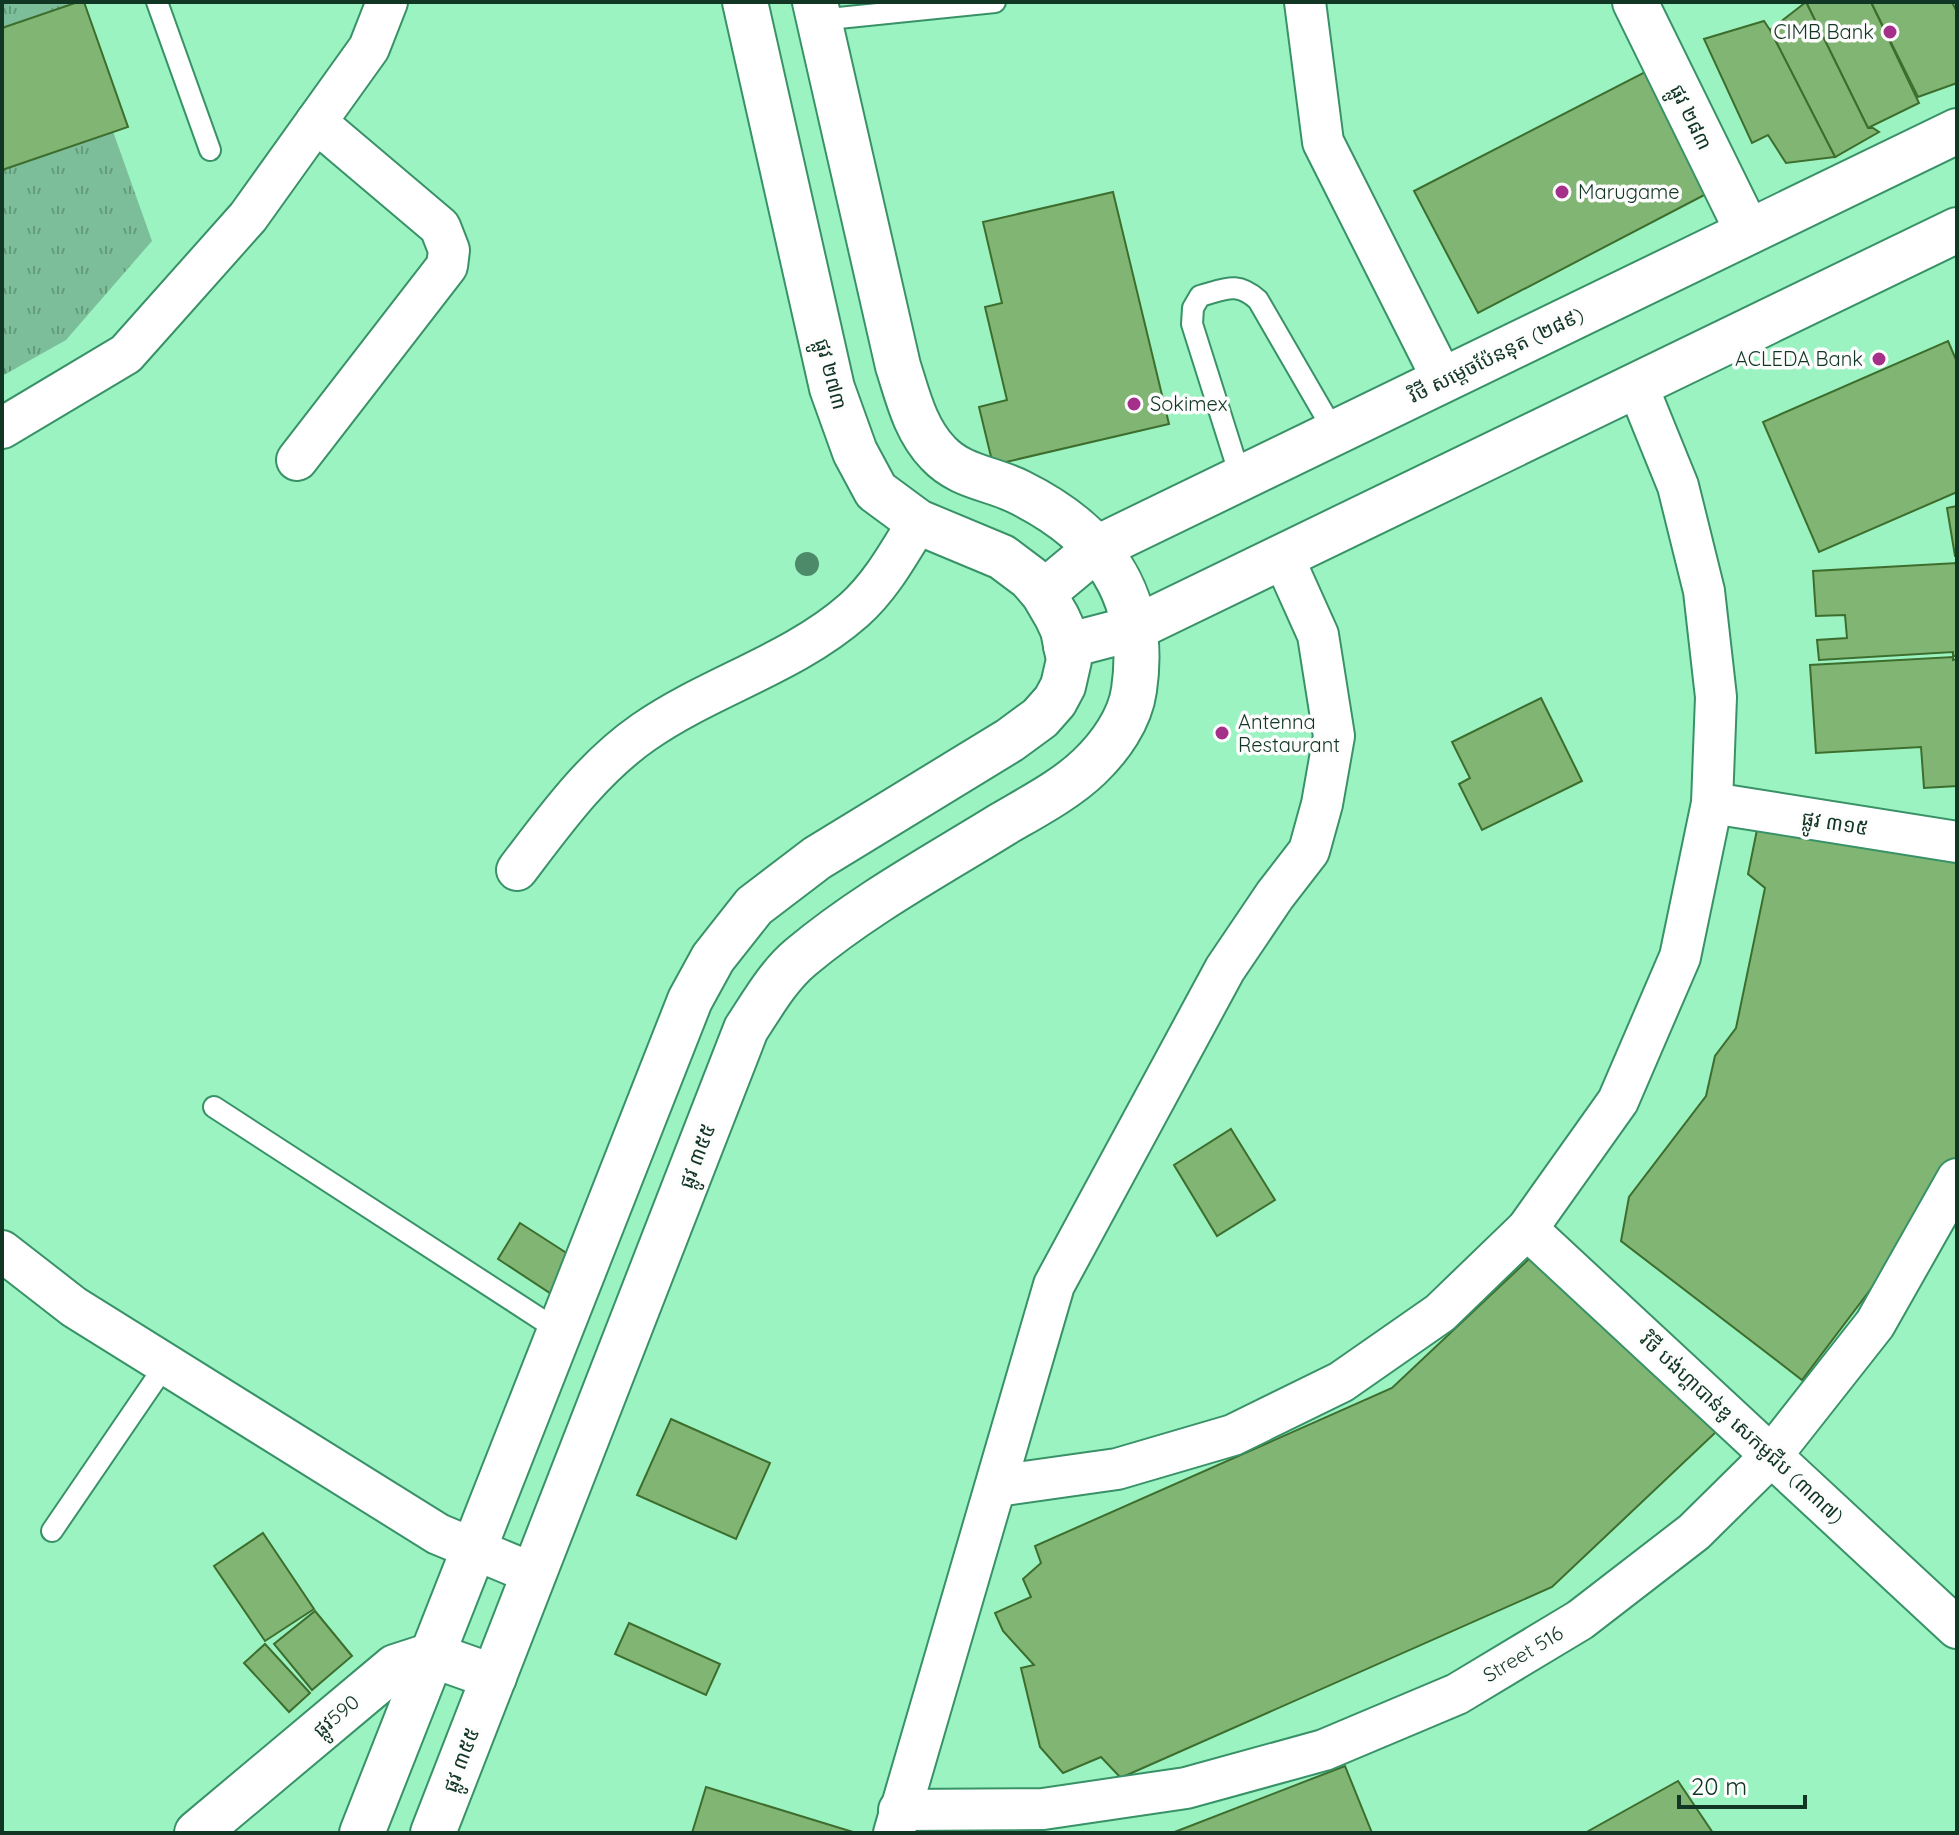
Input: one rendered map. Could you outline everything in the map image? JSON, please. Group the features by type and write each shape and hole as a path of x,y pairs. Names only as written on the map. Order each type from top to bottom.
{"main road":[{"name":"ផ្លូវ ២៧៣","path":"745,2 832,388 855,452 876,491 918,522 1002,557 1030,578 1043,593 1063,630 1066,646"},
{"name":"ផ្លូវ ២៨៣","path":"1635,2 1748,232"},
{"path":"817,11 898,366 915,421 936,452 956,469 1018,492 1060,517 1097,548 1115,573 1135,628"},
{"name":"វិថី សម្តេចប៉ែននុត (២៨៩)","path":"1043,593 1097,548 1957,131"},
{"path":"362,1833 690,1000 713,958 754,906 817,858 1010,740 1040,718 1063,686 1068,669 1066,646 1135,628 1957,230"},
{"name":"ផ្លូវ ៣៥៥","path":"433,1833 746,1029 798,960 853,917 1045,798 1089,767 1121,728 1133,700 1139,658 1135,628"},
{"path":"432,1655 494,1677"},
{"name":"ផ្លូវ590","path":"197,1833 395,1667 432,1655"}],"street":[{"path":"2,428 126,354 248,217 369,48 387,2"},
{"path":"1305,2 1323,142 1443,380"},
{"path":"297,460 447,266 449,250 440,227 316,122"},
{"path":"997,1486 1132,1465 1233,1435 1341,1382 1440,1313 1527,1229 1618,1101 1680,957 1712,803 1716,697 1704,591 1678,486 1637,385"},
{"path":"517,870 575,796 617,753 643,732 816,639 854,610 879,585 918,522"},
{"path":"896,1821 1054,1285 1225,969 1309,851 1322,804 1334,736 1318,635 1283,557"},
{"name":"ផ្លូវ ៣១៥","path":"1712,803 1957,842"},
{"name":"Street 516","path":"896,1821 1057,1807 1186,1788 1324,1750 1457,1694 1580,1620 1694,1532 1771,1456 1875,1324 1957,1179"},
{"name":"វិថី បង់ហ្គាបាន់ឌូ សេកមូជីប (៣៣៧)","path":"1527,1229 1957,1628"},
{"path":"2,1251 74,1307 438,1534 534,1574"}],"lane":[{"path":"157,2 210,150"},
{"path":"817,11 995,2"},
{"path":"1241,479 1192,324 1193,308 1200,296 1235,287 1247,289 1258,300 1335,433"},
{"path":"214,1107 559,1331"},
{"path":"52,1531 166,1364"}],"green space":[{"path":"2,2 67,2 152,241 66,340 2,376"}],"building":[{"path":"84,2 128,127 2,170 2,28"},
{"path":"1806,2 1871,2 1919,103 1868,128"},
{"path":"1806,2 1868,128 1879,132 1835,157 1770,30"},
{"path":"1871,2 1952,2 1957,12 1957,83 1918,97"},
{"path":"1764,21 1835,157 1786,163 1768,135 1752,143 1704,39"},
{"name":"Marugame","path":"1647,71 1710,192 1478,313 1414,191"},
{"path":"1113,192 1169,424 993,465 979,407 1007,400 985,307 1002,303 983,222"},
{"path":"1948,341 1957,362 1957,492 1819,552 1763,422"},
{"path":"1957,506 1957,556 1955,556 1947,508"},
{"path":"1957,563 1957,656 1953,656 1953,652 1819,660 1817,640 1847,638 1845,615 1816,616 1813,571"},
{"path":"1953,657 1953,660 1957,659 1957,786 1924,788 1921,747 1816,753 1810,665"},
{"path":"1541,698 1582,781 1482,830 1459,784 1470,778 1452,742"},
{"path":"1760,815 1957,858 1957,1164 1954,1179 1802,1380 1621,1241 1629,1197 1706,1096 1715,1056 1736,1028 1765,888 1748,874"},
{"path":"1231,1129 1275,1200 1217,1236 1174,1165"},
{"path":"520,1223 579,1261 556,1297 498,1259"},
{"path":"1530,1258 1545,1273 1557,1261 1717,1431 1552,1587 1118,1779 1120,1777 1101,1757 1063,1773 1040,1747 1021,1668 1034,1665 1003,1631 995,1613 1031,1597 1023,1579 1041,1563 1035,1546 1392,1388"},
{"path":"671,1419 770,1463 736,1539 637,1495"},
{"path":"263,1533 314,1609 265,1641 214,1566"},
{"path":"315,1611 352,1656 312,1690 274,1644"},
{"path":"629,1623 720,1664 706,1695 615,1654"},
{"path":"265,1644 310,1693 289,1712 244,1663"},
{"path":"1345,1766 1372,1833 1172,1833"},
{"path":"1678,1781 1713,1833 1585,1833"},
{"path":"706,1787 853,1832 692,1833"}],"place":[{"name":"CIMB Bank","path":"1890,32"},
{"name":"Marugame","path":"1562,192"},
{"name":"ACLEDA Bank","path":"1879,359"},
{"name":"Sokimex","path":"1134,404"},
{"name":"Antenna Restaurant","path":"1222,733"}]}
